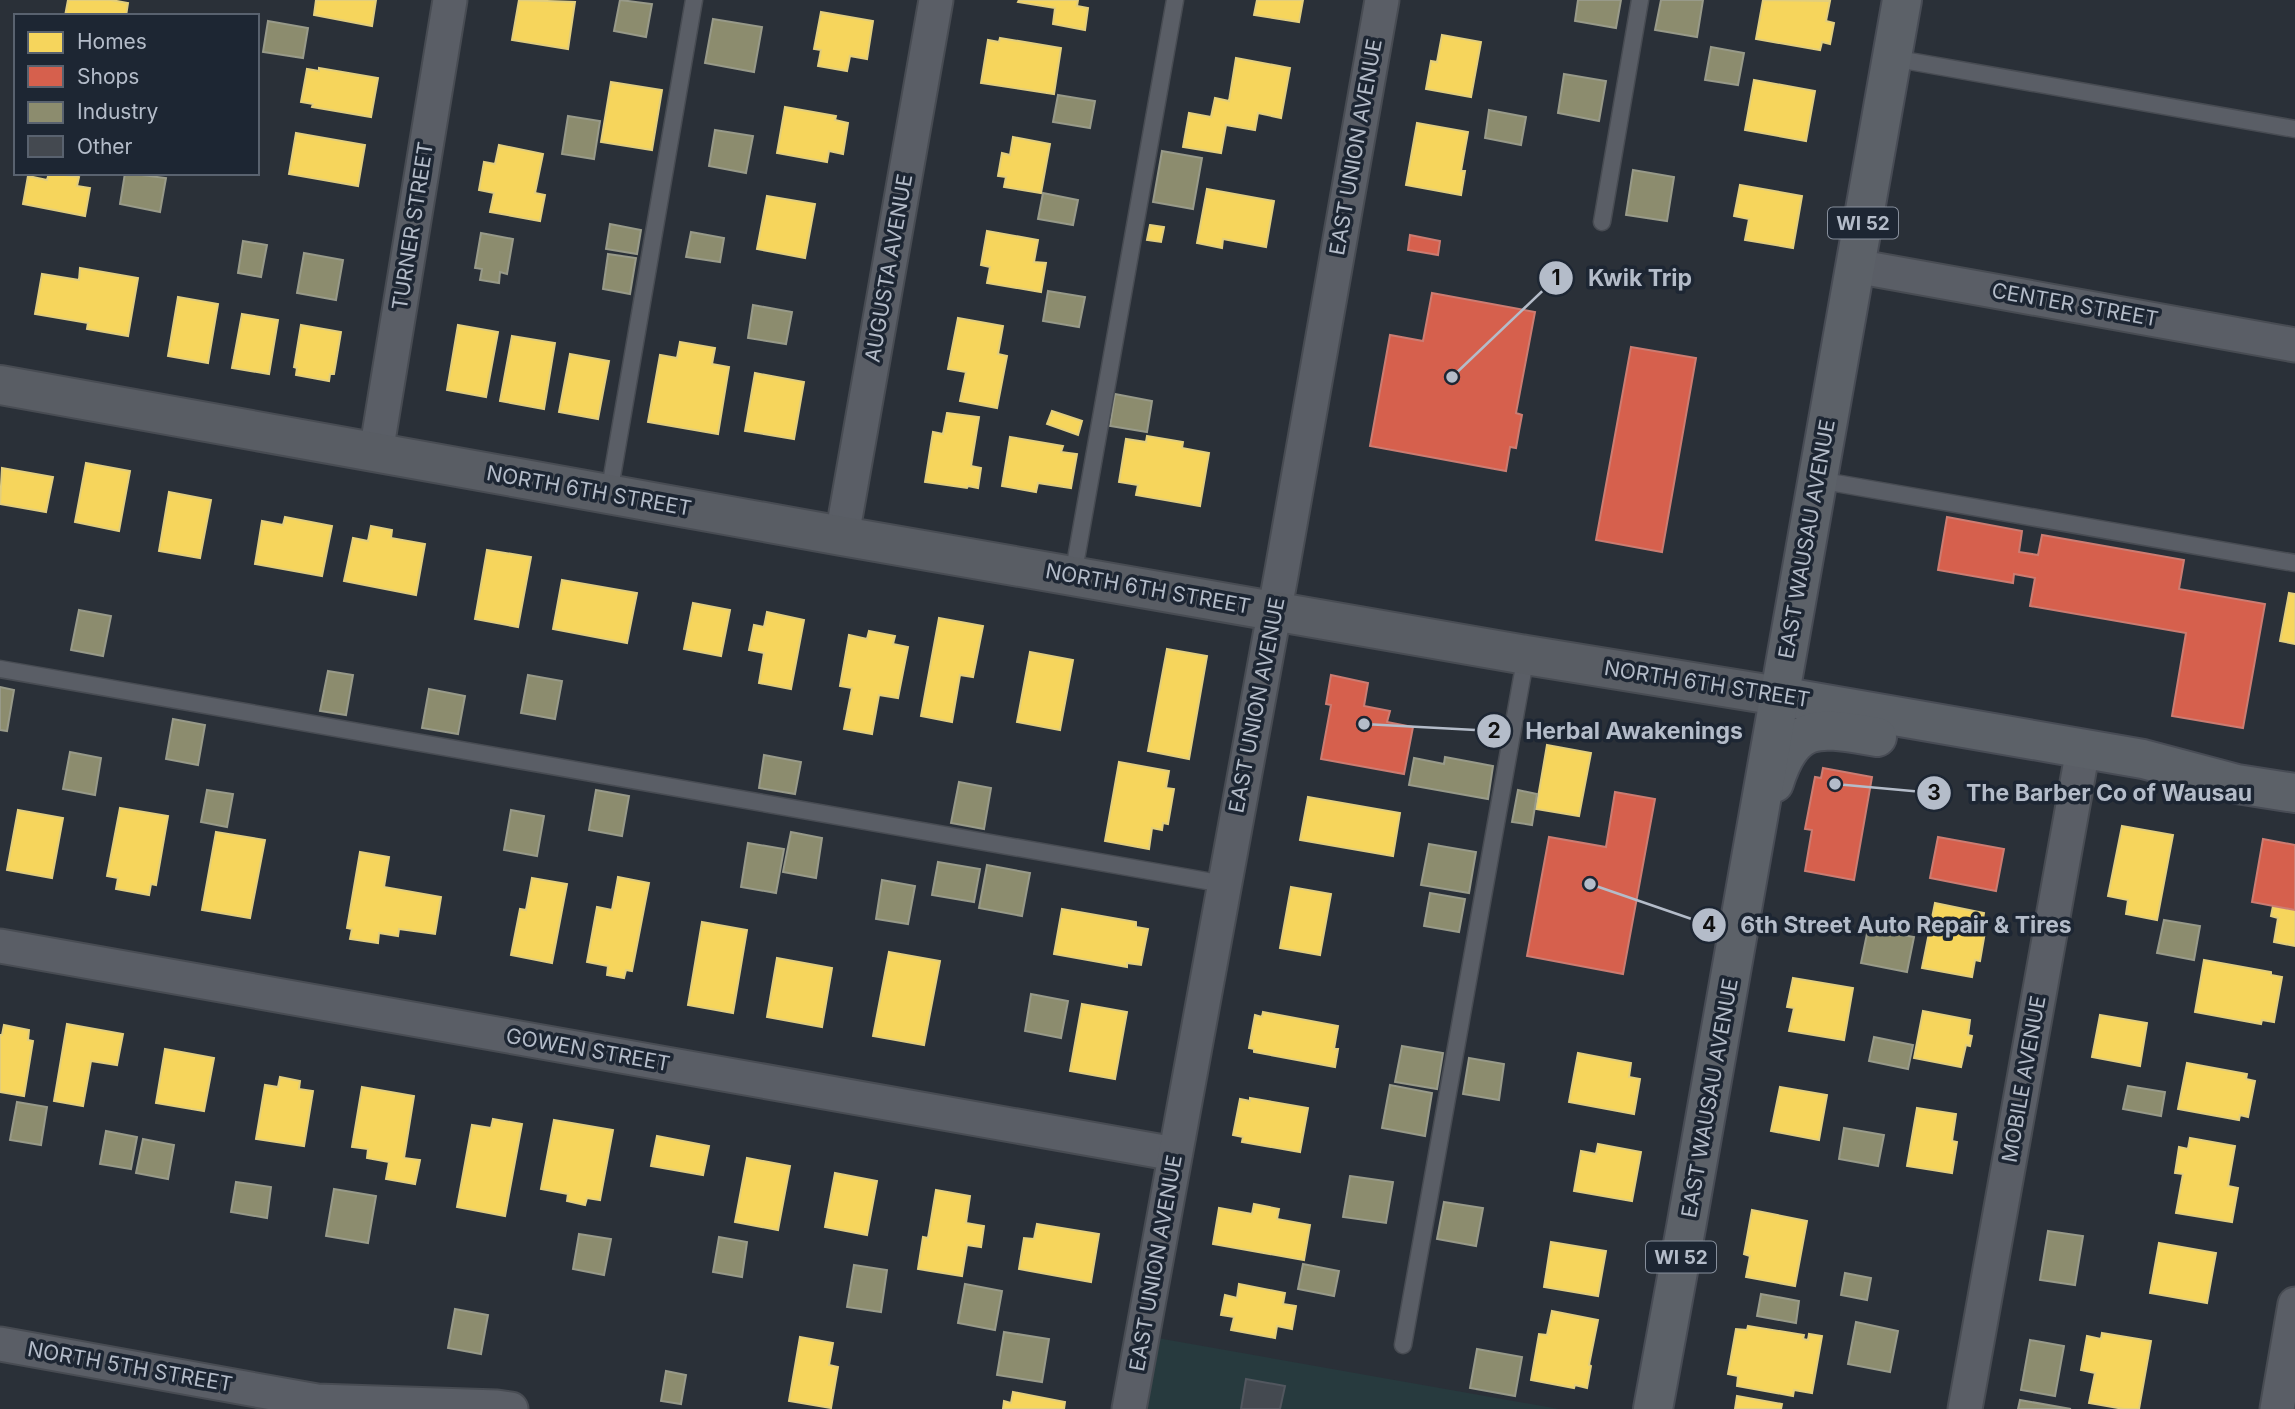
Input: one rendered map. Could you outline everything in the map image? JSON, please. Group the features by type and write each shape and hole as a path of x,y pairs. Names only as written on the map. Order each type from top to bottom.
{"main road":[{"name":"EAST WAUSAU AVENUE","path":"1653,1409 1749,884 1779,696 1902,0"},
{"name":"NORTH 6TH STREET","path":"0,386 842,536 2143,759 2237,784 2295,793"},
{"path":"1749,884 1766,809 1782,758 1796,741 1812,732 1844,732 1980,755 2027,759 2083,749"},
{"path":"1669,1409 1700,1231 1709,1105"}],"street":[{"name":"TURNER STREET","path":"376,453 450,0"},
{"name":"AUGUSTA AVENUE","path":"842,536 936,0"},
{"name":"EAST UNION AVENUE","path":"1129,1409 1275,611 1382,0"},
{"name":"CENTER STREET","path":"1855,266 2295,345"},
{"name":"MOBILE AVENUE","path":"1965,1409 2083,749"},
{"name":"GOWEN STREET","path":"0,946 1175,1154"},
{"path":"2277,1409 2295,1304"},
{"name":"NORTH 5TH STREET","path":"0,1344 317,1401 497,1406 511,1409"}],"lane":[{"path":"609,494 694,0"},
{"path":"1073,576 1175,0"},
{"path":"1602,222 1640,0"},
{"path":"1892,58 2295,129"},
{"path":"1818,480 2295,564"},
{"path":"1403,1345 1526,655"},
{"path":"0,669 1224,884"}],"green space":[{"path":"1146,1336 1559,1409 1133,1409"}],"building: Homes":[{"path":"68,0 111,0 128,3 126,14 65,14"},
{"path":"316,0 376,0 372,26 314,15"},
{"path":"519,0 575,2 568,49 512,40"},
{"path":"1078,0 1077,6 1088,8 1085,30 1053,24 1055,8 1018,2"},
{"path":"1257,0 1303,0 1299,22 1254,15"},
{"path":"1763,0 1830,1 1826,21 1834,23 1830,44 1822,42 1820,50 1756,39"},
{"path":"821,12 873,21 867,59 850,56 847,71 818,66 821,50 814,49"},
{"path":"1442,35 1481,42 1471,97 1426,89 1431,61 1437,62"},
{"path":"1000,38 1061,48 1054,94 981,83 988,40 999,42"},
{"path":"1236,58 1290,68 1281,118 1258,113 1255,130 1226,125 1221,153 1183,147 1189,113 1211,117 1215,98 1229,101"},
{"path":"319,68 378,78 371,117 312,107 313,104 301,102 307,69 319,71"},
{"path":"1754,80 1815,91 1806,141 1745,130"},
{"path":"611,82 662,90 652,150 601,142"},
{"path":"785,107 836,116 835,120 848,123 843,154 829,151 827,162 777,153"},
{"path":"1417,123 1468,132 1461,171 1465,171 1461,195 1406,185"},
{"path":"296,133 365,145 358,186 289,174"},
{"path":"1013,137 1050,144 1041,193 1004,187 1006,177 998,176 1002,153 1010,155"},
{"path":"499,145 543,154 535,193 545,195 540,221 490,212 494,193 479,190 484,162 495,164"},
{"path":"48,175 79,177 77,186 90,188 85,216 23,204 28,176 47,180"},
{"path":"1740,185 1802,196 1793,248 1745,240 1749,219 1734,216"},
{"path":"1207,189 1274,201 1266,247 1223,239 1222,248 1197,243"},
{"path":"767,196 815,204 805,258 757,249"},
{"path":"1150,225 1164,227 1161,242 1147,240"},
{"path":"987,231 1038,240 1034,262 1046,263 1041,292 987,283 990,267 981,265"},
{"path":"80,268 138,278 128,336 87,329 88,323 35,314 42,274 79,280"},
{"path":"178,297 218,304 208,363 168,356"},
{"path":"242,314 278,320 269,374 232,368"},
{"path":"958,318 1003,326 998,354 1007,356 997,408 960,401 966,372 948,369"},
{"path":"301,325 341,332 334,374 330,374 329,381 296,375 297,368 294,367"},
{"path":"458,325 498,332 486,397 447,390"},
{"path":"512,336 555,343 544,409 500,401"},
{"path":"680,342 715,348 712,364 729,367 718,434 648,422 660,355 677,358"},
{"path":"570,354 609,361 598,419 559,412"},
{"path":"755,373 804,382 794,439 745,431"},
{"path":"1052,411 1082,421 1078,435 1047,424"},
{"path":"947,413 979,417 971,466 981,468 978,488 925,482 933,432 943,434"},
{"path":"1147,436 1183,442 1182,448 1209,453 1200,506 1136,495 1138,485 1119,482 1126,439 1146,442"},
{"path":"1010,437 1063,446 1061,452 1077,454 1071,488 1038,483 1036,492 1002,486"},
{"path":"86,463 130,471 119,531 75,522"},
{"path":"2,468 53,477 46,512 0,504"},
{"path":"169,492 211,500 200,558 159,551"},
{"path":"285,517 332,526 322,576 255,564 262,521 283,525"},
{"path":"371,526 392,530 391,538 425,544 416,595 344,581 353,538 368,541"},
{"path":"487,550 531,557 518,627 475,619"},
{"path":"562,580 637,593 627,643 553,629"},
{"path":"2289,593 2295,594 2295,644 2280,641"},
{"path":"693,603 730,610 721,656 684,649"},
{"path":"767,612 804,620 791,689 759,683 764,653 749,650 754,625 764,627"},
{"path":"939,618 983,626 973,677 960,675 952,722 921,716"},
{"path":"869,631 895,636 893,644 908,647 898,698 879,695 872,734 844,729 852,688 840,686 849,635 867,639"},
{"path":"1167,649 1207,656 1189,759 1148,751"},
{"path":"1030,652 1073,660 1060,730 1017,722"},
{"path":"1547,745 1591,753 1579,816 1536,809"},
{"path":"1119,762 1169,771 1166,788 1174,789 1168,824 1163,823 1162,830 1152,828 1149,849 1105,841"},
{"path":"1308,797 1400,813 1393,856 1300,840"},
{"path":"120,808 168,816 156,885 151,884 149,895 116,889 118,878 107,876"},
{"path":"18,810 63,818 52,878 7,870"},
{"path":"2122,826 2173,835 2157,920 2126,914 2128,900 2108,896"},
{"path":"216,832 265,840 250,918 202,910"},
{"path":"360,852 389,857 384,887 441,897 435,934 399,929 398,936 379,933 378,943 350,939 352,929 347,928"},
{"path":"618,877 649,883 632,971 626,970 624,978 607,975 608,966 587,962 597,907 612,910"},
{"path":"532,878 567,884 552,963 511,955 520,909 526,910"},
{"path":"1291,887 1331,894 1320,955 1280,948"},
{"path":"1935,903 1984,913 1981,931 1985,932 1980,961 1975,960 1972,977 1922,968"},
{"path":"2273,906 2295,910 2295,946 2274,942 2278,918 2271,916"},
{"path":"1062,909 1136,922 1136,927 1148,929 1141,965 1127,963 1127,967 1054,954"},
{"path":"702,922 747,930 733,1013 688,1005"},
{"path":"889,952 940,961 924,1045 873,1036"},
{"path":"777,958 832,968 822,1027 767,1017"},
{"path":"2204,960 2271,972 2271,975 2282,977 2274,1022 2262,1020 2261,1024 2195,1012"},
{"path":"1793,978 1853,988 1844,1040 1789,1031 1794,1008 1787,1007"},
{"path":"1082,1004 1127,1012 1115,1079 1070,1071"},
{"path":"1923,1011 1970,1020 1968,1035 1972,1036 1970,1046 1966,1045 1961,1067 1914,1058"},
{"path":"1263,1012 1338,1026 1334,1049 1338,1049 1335,1067 1254,1052 1254,1049 1249,1048 1255,1015 1262,1017"},
{"path":"2100,1015 2147,1023 2140,1066 2092,1057"},
{"path":"67,1024 123,1034 117,1065 91,1061 83,1106 54,1101"},
{"path":"4,1025 29,1030 28,1040 33,1041 24,1096 0,1092 0,1035"},
{"path":"165,1049 214,1058 204,1111 156,1103"},
{"path":"1578,1053 1631,1063 1629,1077 1640,1079 1634,1114 1569,1102"},
{"path":"2187,1063 2247,1074 2246,1079 2255,1081 2248,1117 2240,1115 2239,1120 2178,1109"},
{"path":"280,1077 300,1081 299,1089 313,1091 304,1146 256,1139 265,1085 278,1087"},
{"path":"362,1087 414,1096 404,1158 420,1160 415,1184 386,1179 389,1162 367,1158 368,1149 352,1147"},
{"path":"1780,1087 1827,1095 1819,1140 1771,1131"},
{"path":"1250,1098 1308,1108 1300,1152 1242,1142 1243,1137 1233,1135 1240,1099 1250,1101"},
{"path":"1917,1108 1956,1114 1952,1141 1957,1142 1952,1173 1907,1166"},
{"path":"493,1119 522,1124 505,1216 457,1207 472,1125 491,1128"},
{"path":"554,1120 613,1130 600,1200 587,1198 585,1205 567,1201 568,1194 541,1189"},
{"path":"657,1136 709,1146 703,1175 651,1166"},
{"path":"2190,1138 2235,1146 2228,1186 2238,1188 2232,1222 2176,1213 2183,1174 2175,1173 2179,1147 2188,1149"},
{"path":"1598,1144 1641,1152 1632,1201 1574,1191 1581,1151 1596,1154"},
{"path":"747,1158 790,1166 778,1230 735,1222"},
{"path":"835,1173 877,1181 867,1235 825,1227"},
{"path":"936,1190 970,1196 966,1223 984,1226 981,1247 967,1245 962,1276 918,1269 923,1237 928,1238"},
{"path":"1254,1204 1279,1209 1277,1219 1310,1225 1304,1260 1213,1244 1219,1208 1252,1214"},
{"path":"1752,1210 1807,1221 1795,1286 1746,1277 1750,1256 1744,1254"},
{"path":"1037,1224 1099,1234 1091,1282 1019,1269 1024,1238 1034,1239"},
{"path":"1551,1242 1606,1251 1598,1296 1544,1287"},
{"path":"2159,1243 2216,1253 2207,1303 2150,1293"},
{"path":"1239,1284 1285,1293 1283,1304 1296,1306 1292,1329 1277,1326 1275,1338 1231,1330 1234,1317 1221,1315 1225,1295 1237,1298"},
{"path":"1552,1311 1598,1320 1587,1388 1531,1380 1539,1334 1547,1335"},
{"path":"1748,1326 1804,1335 1803,1339 1808,1340 1809,1334 1822,1336 1812,1393 1794,1390 1793,1396 1737,1386 1738,1376 1728,1374 1736,1329 1747,1330"},
{"path":"2102,1333 2151,1341 2139,1409 2089,1403 2095,1373 2081,1370 2087,1336 2101,1339"},
{"path":"800,1337 833,1343 829,1365 838,1367 831,1408 789,1401"},
{"path":"1013,1392 1065,1402 1064,1409 1003,1409 1004,1401 1011,1403"},
{"path":"1737,1396 1782,1404 1781,1409 1735,1409"}],"building: Shops":[{"path":"1410,235 1440,241 1438,255 1408,250"},
{"path":"1432,293 1535,312 1516,413 1522,415 1516,448 1510,447 1506,471 1370,446 1390,335 1423,341"},
{"path":"1631,347 1696,358 1662,552 1596,540"},
{"path":"1947,517 2022,531 2019,552 2038,555 2042,535 2184,560 2179,589 2265,604 2243,728 2172,716 2186,633 2030,606 2035,578 2014,574 2013,583 1938,570"},
{"path":"1331,675 1368,683 1364,706 1390,711 1387,722 1413,727 1404,774 1321,759 1331,705 1326,704"},
{"path":"1823,768 1872,777 1854,880 1805,871 1812,830 1805,829 1815,777 1821,778"},
{"path":"1615,792 1655,799 1623,974 1527,956 1549,837 1606,847"},
{"path":"1938,837 2004,849 1996,891 1930,878"},
{"path":"2263,839 2295,845 2295,910 2252,902"}],"building: Industry":[{"path":"620,0 652,4 646,37 614,31"},
{"path":"1578,0 1621,0 1616,28 1575,21"},
{"path":"1661,0 1703,0 1697,37 1655,30"},
{"path":"713,19 762,27 754,72 705,63"},
{"path":"268,21 308,28 303,58 263,52"},
{"path":"1711,47 1744,53 1738,85 1705,80"},
{"path":"1564,74 1606,81 1599,121 1558,113"},
{"path":"1058,95 1095,101 1090,128 1053,122"},
{"path":"1489,110 1526,117 1521,145 1485,138"},
{"path":"568,116 600,121 594,159 562,154"},
{"path":"715,130 753,136 746,173 709,166"},
{"path":"1162,151 1202,158 1193,209 1153,202"},
{"path":"1633,170 1674,177 1667,221 1626,215"},
{"path":"125,175 166,178 160,212 120,204"},
{"path":"1043,193 1078,200 1073,225 1038,219"},
{"path":"610,224 641,230 637,254 606,249"},
{"path":"691,232 724,238 720,262 686,257"},
{"path":"481,233 513,239 507,274 500,272 499,283 480,280 482,269 475,268"},
{"path":"243,241 267,245 261,277 238,273"},
{"path":"304,253 343,260 336,300 297,293"},
{"path":"608,254 636,258 630,294 603,289"},
{"path":"1048,291 1085,297 1079,327 1043,321"},
{"path":"753,305 792,312 786,344 748,338"},
{"path":"1115,394 1152,401 1147,432 1110,426"},
{"path":"79,610 111,616 103,656 71,650"},
{"path":"328,671 353,675 346,715 320,711"},
{"path":"528,675 562,681 555,719 521,713"},
{"path":"0,687 14,690 7,731 0,730"},
{"path":"429,689 465,696 458,734 422,728"},
{"path":"173,719 205,725 198,765 166,759"},
{"path":"70,752 101,758 95,795 63,789"},
{"path":"764,755 801,762 795,794 759,788"},
{"path":"1445,757 1493,766 1488,799 1409,785 1414,758 1444,764"},
{"path":"959,782 991,788 984,829 951,823"},
{"path":"207,790 233,794 227,827 201,822"},
{"path":"596,790 629,796 622,836 589,830"},
{"path":"1518,790 1537,794 1532,825 1512,822"},
{"path":"511,810 544,816 537,856 504,850"},
{"path":"791,832 822,838 816,878 783,872"},
{"path":"748,843 784,849 776,893 741,887"},
{"path":"1429,844 1476,852 1469,893 1421,885"},
{"path":"938,862 980,869 974,902 932,895"},
{"path":"987,865 1030,873 1022,916 979,908"},
{"path":"882,880 915,886 908,924 876,919"},
{"path":"1430,893 1465,899 1459,932 1424,926"},
{"path":"2164,920 2200,926 2194,960 2157,953"},
{"path":"1868,929 1914,937 1907,972 1861,963"},
{"path":"1031,994 1068,1001 1061,1038 1025,1031"},
{"path":"1874,1037 1913,1045 1908,1069 1869,1061"},
{"path":"1402,1046 1443,1053 1437,1089 1395,1082"},
{"path":"1469,1058 1504,1064 1499,1100 1463,1094"},
{"path":"1390,1085 1432,1093 1425,1136 1382,1128"},
{"path":"2128,1086 2165,1092 2161,1116 2123,1109"},
{"path":"17,1102 47,1107 41,1145 10,1140"},
{"path":"1844,1128 1884,1135 1878,1166 1839,1159"},
{"path":"106,1131 137,1137 131,1169 100,1164"},
{"path":"143,1139 174,1145 168,1179 136,1173"},
{"path":"1350,1176 1393,1182 1386,1223 1343,1217"},
{"path":"236,1182 271,1187 267,1218 231,1212"},
{"path":"334,1189 376,1196 368,1243 326,1236"},
{"path":"1444,1202 1483,1208 1476,1246 1437,1239"},
{"path":"2048,1231 2083,1236 2075,1285 2040,1280"},
{"path":"579,1234 611,1239 604,1275 573,1269"},
{"path":"719,1237 747,1242 742,1277 713,1272"},
{"path":"1303,1264 1339,1271 1334,1296 1298,1289"},
{"path":"854,1265 887,1270 881,1312 847,1307"},
{"path":"1845,1273 1871,1278 1867,1300 1841,1295"},
{"path":"965,1284 1002,1291 995,1330 958,1323"},
{"path":"1761,1294 1799,1301 1796,1323 1757,1316"},
{"path":"455,1309 488,1315 481,1354 448,1348"},
{"path":"1856,1322 1898,1331 1890,1372 1848,1364"},
{"path":"1004,1332 1049,1339 1042,1382 997,1375"},
{"path":"2030,1340 2064,1346 2055,1396 2021,1390"},
{"path":"1477,1349 1522,1357 1515,1396 1470,1388"},
{"path":"666,1371 686,1375 681,1404 661,1401"},
{"path":"2020,1400 2071,1409 2018,1409"}],"building: Other":[{"path":"1246,1379 1285,1386 1280,1409 1241,1409"}],"place":[{"name":"Kwik Trip","path":"1452,377"},
{"name":"Herbal Awakenings","path":"1364,724"},
{"name":"The Barber Co of Wausau","path":"1835,784"},
{"name":"6th Street Auto Repair & Tires","path":"1590,884"}]}
